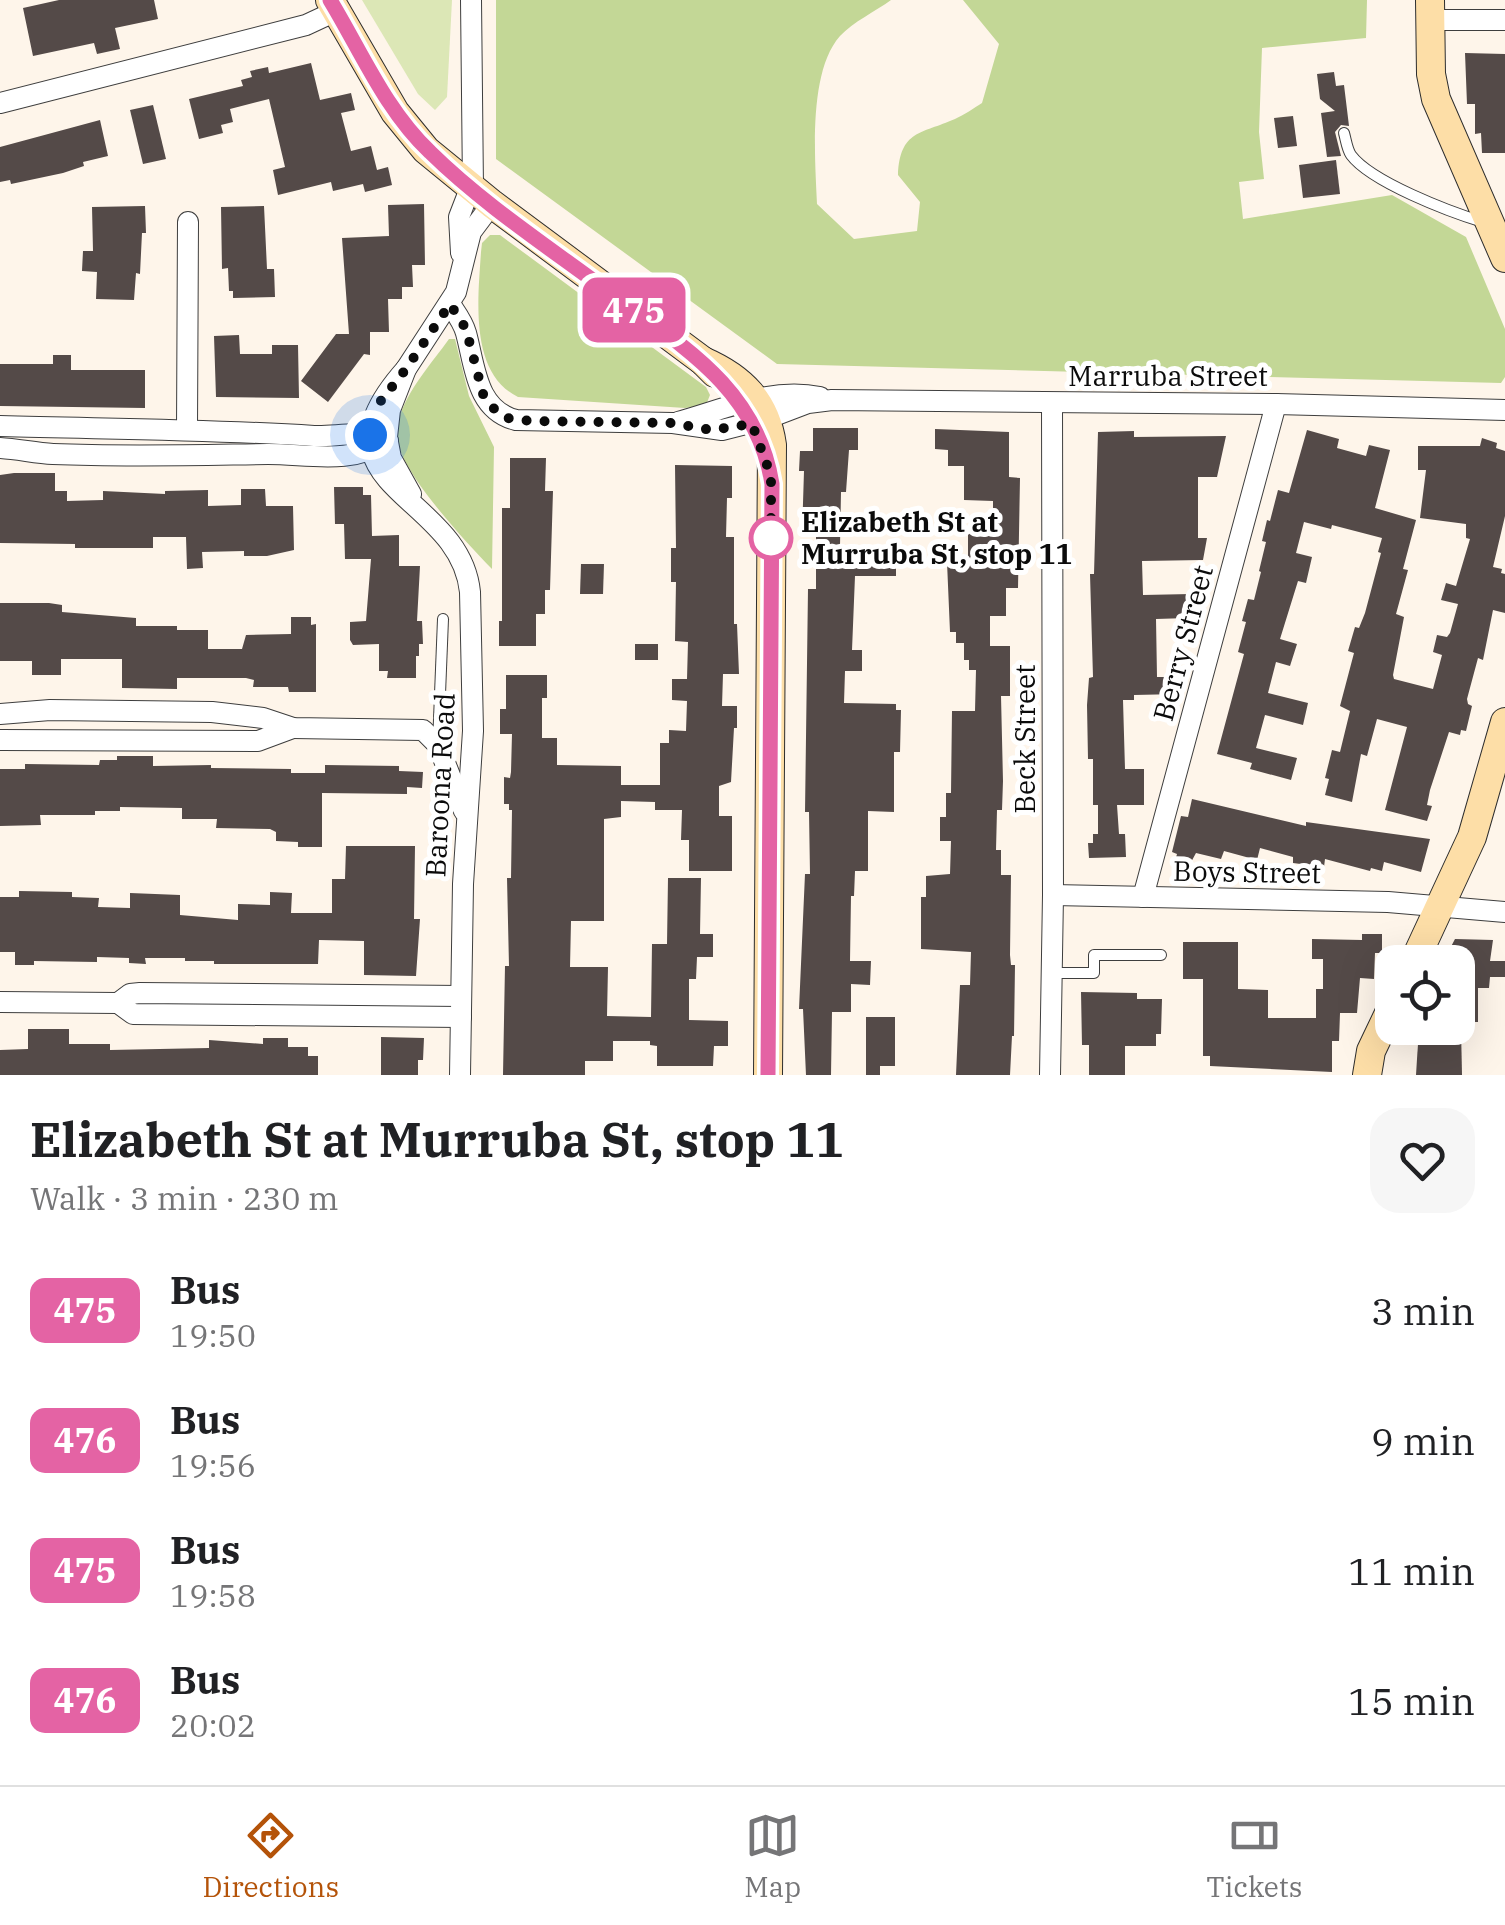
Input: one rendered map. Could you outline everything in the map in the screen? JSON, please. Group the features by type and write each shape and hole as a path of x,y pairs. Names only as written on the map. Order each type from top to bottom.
{"street":[{"path":"376,442 380,402 458,288 462,265 458,221 479,193 471,0"},
{"path":"0,103 306,26 333,6 400,119 434,157 703,361 732,375 771,438 768,1075"},
{"path":"1505,20 1430,10 1431,74 1436,100 1505,258"},
{"path":"187,430 188,222"},
{"name":"Marruba Street","path":"450,304 466,329 480,388 491,406 502,416 531,421 672,423 711,430 792,392 832,400 1505,410"},
{"name":"Beck Street","path":"1050,1075 1052,403"},
{"name":"Berry Street","path":"1143,897 1276,404"},
{"path":"0,426 264,430 376,442"},
{"path":"0,448 126,456 342,457 376,442"},
{"name":"Baroona Road","path":"376,442 386,480 423,512 462,557 469,580 472,731 460,1075"},
{"path":"0,714 50,710 212,712 272,720 293,728 423,730 438,746 467,820"},
{"path":"1422,945 1472,837 1505,722"},
{"path":"0,740 258,741 293,728"},
{"name":"Boys Street","path":"1053,894 1388,902 1505,912"},
{"path":"0,1002 118,1003 127,995 140,993 461,1006"},
{"path":"1367,1075 1375,1044"}],"lane":[{"path":"1344,132 1349,153 1370,173 1456,214 1489,224"},
{"path":"438,746 443,619"},
{"path":"1052,973 1094,974 1094,955 1161,955"}],"green space":[{"path":"362,0 452,0 447,97 435,110 418,94"},
{"path":"496,0 891,0 840,36 830,52 818,93 817,204 854,239 917,231 920,202 898,175 903,149 914,136 982,103 999,44 963,0 1367,0 1366,38 1262,48 1259,132 1264,179 1239,182 1243,219 1392,195 1466,237 1505,329 1505,377 1501,383 777,364 496,159"},
{"path":"490,235 500,235 706,387 710,395 706,405 685,408 518,397 502,386 484,353 478,312 482,243"},
{"path":"449,339 455,339 469,396 494,447 492,569 428,496 398,443 399,419 408,398"}],"building":[{"path":"59,0 154,0 158,19 115,28 120,49 97,54 94,43 33,56 23,8"},
{"path":"1465,53 1505,54 1505,153 1482,153 1481,133 1475,134 1475,104 1467,104"},
{"path":"311,63 320,100 351,93 355,110 341,113 351,151 371,146 377,170 388,167 392,185 365,192 363,184 333,191 331,182 278,195 273,170 285,167 269,99 230,109 233,122 221,125 223,133 199,139 189,99 243,86 241,80 252,77 250,71 268,67 269,73"},
{"path":"1334,72 1336,86 1344,85 1349,126 1341,125 1335,132 1341,156 1327,157 1321,113 1335,111 1320,99 1317,74"},
{"path":"153,105 166,159 143,164 130,110"},
{"path":"1293,116 1297,146 1278,148 1274,118"},
{"path":"100,120 108,156 83,162 84,166 63,173 11,184 10,180 0,182 0,147"},
{"path":"1336,160 1340,194 1303,198 1299,165"},
{"path":"424,204 425,265 412,265 413,287 402,287 402,299 388,299 389,332 370,332 370,355 364,354 328,402 301,381 336,334 349,334 342,238 389,236 388,205"},
{"path":"145,206 146,233 142,233 134,300 96,299 97,272 82,271 83,251 93,251 92,207"},
{"path":"264,206 267,269 274,269 275,297 233,298 228,268 222,269 221,207"},
{"path":"239,335 240,354 272,354 272,345 298,345 299,398 216,397 214,336"},
{"path":"53,355 71,355 71,370 145,370 145,408 0,406 0,364 53,364"},
{"path":"813,428 858,428 858,450 849,450 846,492 841,492 840,546 896,547 896,576 855,576 852,650 862,650 862,671 845,671 844,703 896,704 896,710 901,710 900,752 894,752 894,812 868,811 868,871 855,871 851,896 850,961 871,961 870,985 851,984 851,1012 832,1012 831,1075 806,1075 803,1009 799,1009 805,874 810,874 809,812 805,812 808,589 816,589 816,536 802,535 804,471 799,471 800,451 813,451"},
{"path":"935,429 1009,432 1009,477 1020,478 1018,588 1006,588 1006,616 990,616 990,646 1010,646 1010,696 1001,696 1003,781 1002,810 997,810 996,850 1001,850 1001,875 1011,875 1010,955 1011,965 1015,965 1010,1075 956,1075 960,985 970,985 971,952 921,949 921,897 926,897 926,876 950,874 951,841 940,841 940,817 946,817 946,793 951,793 952,711 975,711 976,670 969,670 969,660 964,660 964,643 956,643 956,632 950,632 947,562 968,562 968,534 993,532 993,501 964,500 964,466 948,466 948,450 935,449"},
{"path":"1307,430 1339,439 1337,448 1366,456 1369,445 1390,450 1375,508 1416,520 1396,614 1404,617 1393,675 1394,679 1433,689 1442,655 1433,652 1437,635 1447,637 1450,633 1458,604 1441,600 1446,583 1456,586 1470,539 1466,538 1466,524 1420,518 1426,470 1418,470 1418,446 1480,446 1482,438 1497,443 1496,448 1505,451 1505,516 1493,567 1505,574 1505,613 1493,610 1483,660 1478,658 1467,699 1472,706 1466,731 1461,730 1460,735 1449,732 1430,790 1427,805 1432,806 1427,821 1385,810 1407,727 1377,719 1367,756 1361,754 1352,802 1325,795 1332,750 1340,752 1350,711 1340,706 1354,653 1348,651 1355,627 1359,628 1365,613 1382,538 1304,522 1296,553 1312,557 1306,583 1298,581 1280,639 1297,644 1290,666 1276,662 1268,693 1308,703 1303,725 1265,715 1256,748 1297,758 1291,780 1250,769 1252,763 1217,754 1244,654 1238,652 1246,622 1242,621 1248,599 1254,600 1261,572 1267,520 1270,521 1278,490 1289,493"},
{"path":"1134,431 1134,437 1226,436 1217,477 1198,477 1198,538 1207,538 1203,560 1142,561 1143,595 1191,594 1188,618 1156,619 1157,677 1179,677 1179,694 1134,695 1134,700 1123,700 1125,769 1144,769 1144,805 1117,805 1126,857 1089,858 1088,843 1093,843 1093,834 1098,834 1098,805 1093,805 1093,759 1088,759 1087,705 1089,678 1093,677 1090,574 1094,574 1098,432"},
{"path":"510,458 546,458 545,491 553,491 550,590 545,590 545,614 536,614 536,646 499,646 502,508 510,508"},
{"path":"675,465 732,466 726,537 734,537 734,624 739,674 723,674 722,706 737,706 737,728 731,782 719,786 719,816 732,816 732,871 689,871 689,840 681,840 682,810 655,810 655,802 621,801 621,817 604,819 604,921 571,921 570,967 608,967 607,1016 651,1017 652,944 667,944 668,878 701,878 700,934 713,934 713,957 697,957 696,979 689,979 689,1020 728,1021 728,1046 714,1046 713,1066 657,1066 657,1046 650,1045 650,1041 613,1041 613,1061 585,1061 585,1075 503,1075 512,810 504,804 504,777 510,778 512,734 500,734 500,709 506,709 506,675 547,675 547,698 542,698 542,738 557,738 557,765 621,766 621,785 660,785 660,743 669,743 669,730 686,731 687,701 672,700 672,679 687,679 688,642 675,641 676,582 671,582 671,548 676,548"},
{"path":"55,473 55,491 67,491 67,501 103,500 103,491 165,494 208,490 208,506 241,505 241,489 265,489 266,506 293,506 294,550 267,556 244,556 244,551 202,552 203,568 187,569 186,537 153,537 153,548 0,543 0,475"},
{"path":"334,487 363,487 363,495 371,495 372,536 399,535 399,566 420,566 417,621 422,621 423,644 419,644 416,656 416,678 387,678 388,671 379,671 379,644 353,645 350,640 350,622 366,621 371,559 345,559 344,524 335,524"},
{"path":"581,564 604,564 603,594 580,594"},
{"path":"0,603 49,603 62,605 62,612 136,618 136,626 208,630 208,649 242,649 246,635 291,634 291,617 311,617 311,625 316,624 316,692 253,687 254,680 246,678 177,678 177,689 122,688 122,659 61,659 61,675 32,675 32,661 0,661"},
{"path":"635,644 658,644 658,660 635,660"},
{"path":"117,756 153,756 153,766 291,769 291,773 325,773 325,765 399,766 399,771 423,772 422,788 407,787 407,794 322,793 322,847 298,847 298,842 276,841 276,832 270,829 216,828 217,819 182,819 182,808 120,807 120,811 95,811 95,815 40,815 41,825 0,826 0,769 25,769 25,764 99,765 100,760 117,760"},
{"path":"1192,799 1306,826 1306,822 1430,839 1421,872 1384,862 1382,871 1325,859 1324,867 1293,863 1293,857 1260,848 1257,860 1224,851 1221,859 1196,853 1190,864 1175,861 1177,854 1172,852 1181,816 1188,817"},
{"path":"346,846 415,846 414,919 420,919 416,976 364,975 364,941 319,940 318,964 214,964 185,958 145,958 146,964 129,963 129,958 97,957 97,962 34,961 34,965 15,965 15,952 0,952 0,897 19,897 19,891 72,892 72,897 99,898 98,907 130,908 130,893 180,895 180,915 238,920 238,904 270,905 270,892 292,893 291,913 332,913 332,879 345,879"},
{"path":"1362,934 1382,934 1382,945 1375,945 1374,979 1360,978 1357,1013 1340,1013 1339,1041 1332,1041 1332,1072 1210,1066 1210,1056 1203,1056 1203,979 1183,979 1183,942 1238,942 1238,989 1268,990 1268,1018 1316,1018 1316,989 1323,989 1323,959 1312,959 1312,939 1362,940"},
{"path":"1455,939 1493,940 1490,961 1505,961 1505,977 1490,977 1489,988 1478,988 1478,1022 1475,945 1452,945"},
{"path":"1081,992 1137,993 1137,999 1162,999 1161,1034 1156,1034 1156,1046 1125,1046 1125,1075 1089,1075 1089,1045 1082,1045"},
{"path":"866,1017 895,1017 895,1066 880,1066 880,1075 866,1075"},
{"path":"28,1029 69,1029 69,1044 110,1044 110,1050 209,1048 209,1040 263,1044 263,1038 288,1038 288,1047 308,1047 308,1056 318,1056 318,1075 0,1075 0,1050 28,1049"},
{"path":"381,1037 424,1038 418,1075 381,1075"},
{"path":"1418,1045 1461,1045 1462,1075 1416,1075"}],"bus line":[{"name":"475","path":"330,0 416,139 492,204 703,361 741,406 761,443 772,484 768,1075"}],"place":[{"name":"Elizabeth St at Murruba St, stop 11","path":"771,538"}],"route":[{"path":"370,435 380,402 450,304 466,329 474,372 483,394 507,418 672,423 711,430 752,424 771,476 771,538"}]}
